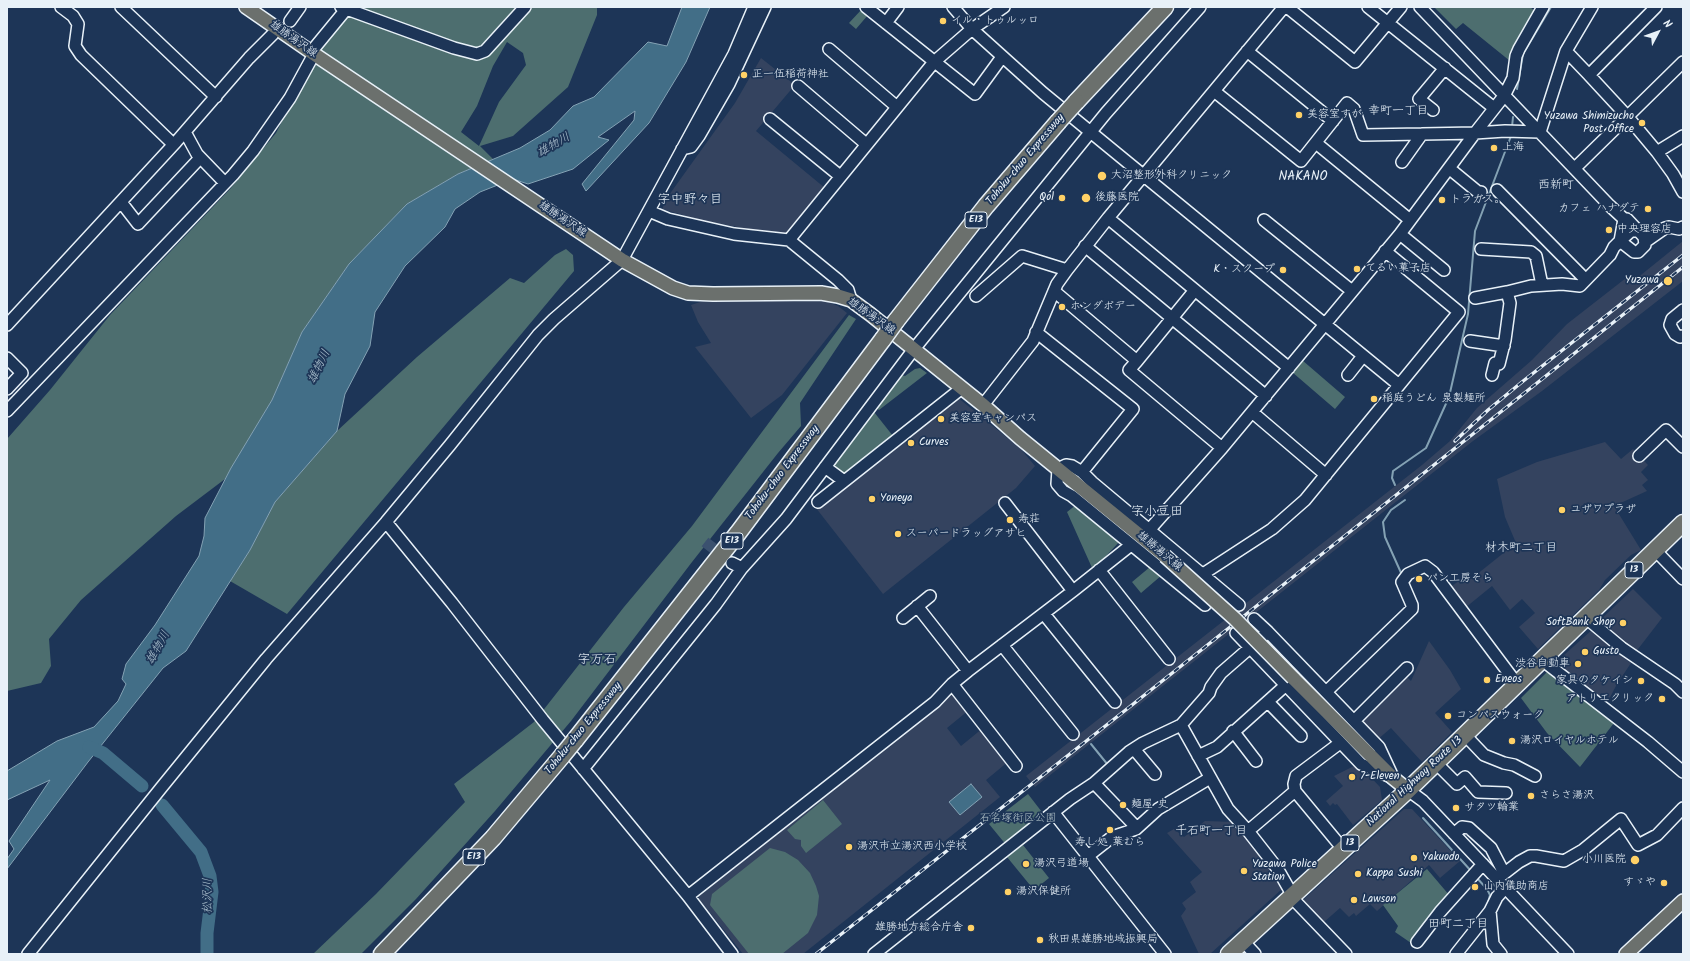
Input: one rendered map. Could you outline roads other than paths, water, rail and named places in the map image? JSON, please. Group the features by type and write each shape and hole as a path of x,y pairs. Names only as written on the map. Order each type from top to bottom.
{"highway":[{"name":"Tohoku-chuo Expressway","path":"382,954 493,838 562,756 738,533 896,321 986,206 1058,122 1165,7"},
{"name":"National Highway Route 13","path":"1229,954 1408,790 1683,523"}],"main road":[{"name":"雄勝湯沢線","path":"246,7 312,53 622,260 673,288 688,293 713,294 814,292 851,300 983,405 1058,469 1165,556 1235,619 1350,733 1393,778 1408,790"},
{"path":"1626,954 1683,902"}],"street":[{"path":"61,7 73,16 78,24 75,46 81,55 174,144"},
{"path":"121,7 216,98"},
{"path":"290,21 300,7"},
{"path":"7,411 225,184 253,151 290,98 312,53 345,8 454,48 477,54 485,51 526,7"},
{"path":"28,954 266,659 386,522 538,335 554,319 622,260 734,54 754,7"},
{"path":"682,149 691,147 699,136 729,84 765,7"},
{"path":"866,7 975,94 1002,58"},
{"path":"886,23 898,7"},
{"path":"953,7 972,29 1002,58 1324,325 1399,385"},
{"path":"789,240 934,62 972,29 1004,7"},
{"path":"583,769 716,604 737,566 786,519 914,349 1090,132 1200,7"},
{"path":"983,405 1033,341 1056,284 1108,218 1284,7"},
{"path":"1287,7 1355,62 1401,7"},
{"path":"1368,7 1494,108"},
{"path":"1420,7 1504,96 1624,219 1627,220 1644,237 1645,242 1644,247 1634,252 1620,241"},
{"path":"1150,529 1266,396 1400,234 1450,169 1475,133 1504,96 1513,78 1516,56 1519,49 1543,7"},
{"path":"1540,132 1566,51 1592,7"},
{"path":"1589,75 1656,7"},
{"path":"7,324 121,202 216,98 249,58 273,34"},
{"path":"829,49 897,106"},
{"path":"1247,51 1334,121"},
{"path":"1566,51 1627,116 1657,152 1673,174 1683,192"},
{"path":"1575,168 1683,62"},
{"path":"1432,110 1419,99 1445,68"},
{"path":"798,86 866,144"},
{"path":"1214,91 1302,161 1348,104 1354,109 1363,135 1510,131 1540,132"},
{"path":"770,119 840,176"},
{"path":"184,132 200,158 225,184"},
{"path":"1402,162 1422,134"},
{"path":"1657,152 1683,136"},
{"path":"1316,143 1410,220"},
{"path":"121,202 138,224 200,158"},
{"path":"1450,169 1478,192 1481,192"},
{"path":"1497,190 1585,279"},
{"path":"649,211 668,219 734,234 789,240 838,280 848,290 851,300"},
{"path":"1108,218 1289,368"},
{"path":"1620,241 1624,219"},
{"path":"1264,220 1352,291"},
{"path":"1645,242 1665,228 1669,227 1679,229 1683,227"},
{"path":"1475,298 1542,285 1562,284 1580,286 1585,279 1610,255 1614,247 1620,241 1631,231 1637,231"},
{"path":"1400,234 1444,270"},
{"path":"1085,246 1266,396"},
{"path":"1481,250 1531,252 1536,256 1542,285"},
{"path":"1183,587 1272,529 1305,500 1459,312 1385,251"},
{"path":"976,296 1022,256 1067,270"},
{"path":"1195,290 1129,370 1222,448"},
{"path":"1054,291 1137,360"},
{"path":"1492,375 1495,363 1499,364 1504,346 1510,303 1507,292"},
{"path":"1683,310 1672,319 1670,326 1675,334 1683,336"},
{"path":"1036,332 1133,409 1082,472"},
{"path":"1470,341 1504,346"},
{"path":"1348,375 1363,356"},
{"path":"7,358 22,373 7,389"},
{"path":"818,502 962,388"},
{"path":"1252,412 1326,475"},
{"path":"1640,456 1666,430 1683,447"},
{"path":"1204,605 1057,484 1058,469 1066,465 1072,466 1082,472 1239,605"},
{"path":"825,467 844,481"},
{"path":"1005,503 1073,591"},
{"path":"386,522 583,769 688,896 732,954"},
{"path":"688,896 935,702 952,684 968,671 1044,614 1131,545"},
{"path":"1655,550 1683,579"},
{"path":"1326,692 1412,609 1412,605 1402,582 1408,574 1425,566 1431,570 1517,684"},
{"path":"1100,570 1169,659"},
{"path":"903,618 930,596"},
{"path":"917,606 968,671"},
{"path":"1044,614 1115,702"},
{"path":"1586,617 1622,648 1675,684 1683,692"},
{"path":"1254,619 1379,747 1393,778"},
{"path":"881,952 1053,812 1094,783 1134,749 1181,725 1209,693 1211,687 1221,673 1268,632"},
{"path":"1236,633 1361,764 1393,778"},
{"path":"1002,645 1073,734"},
{"path":"1542,660 1648,742 1683,772"},
{"path":"1354,721 1407,668"},
{"path":"952,684 1016,766"},
{"path":"1198,756 1217,747 1233,731 1286,685"},
{"path":"1268,702 1301,736"},
{"path":"1181,725 1228,809 1248,831 1277,868 1297,903 1346,954"},
{"path":"1233,731 1256,761"},
{"path":"1465,735 1484,755 1504,763 1514,765 1535,776"},
{"path":"1340,743 1296,776 1294,784 1295,792 1344,849"},
{"path":"1134,749 1154,774"},
{"path":"1436,763 1456,784 1465,778 1478,792 1506,793"},
{"path":"1088,856 1112,837 1137,828 1158,809 1210,778"},
{"path":"1094,783 1137,828"},
{"path":"1408,790 1423,801 1483,864 1500,876"},
{"path":"1248,831 1295,792"},
{"path":"1500,876 1518,862 1530,856 1564,861 1583,850 1621,819 1638,845 1657,835 1683,808"},
{"path":"1053,812 1165,954"},
{"path":"1454,834 1462,826 1469,828 1491,848 1505,888 1568,954"},
{"path":"1417,942 1440,912 1483,864"},
{"path":"1456,954 1487,915 1497,897 1505,888"},
{"path":"1487,915 1493,944 1500,954"},
{"path":"1243,941 1255,954"}],"water":[{"name":"雄物川","path":"682,7 710,7 686,62 649,123 586,191 582,184 634,120 635,111 598,137 609,140 573,169 528,184 513,179 480,192 455,209 445,227 405,266 375,312 370,346 345,394 337,431 275,502 250,550 186,651 163,668 88,762 7,869 7,859 14,849 9,841 50,780 7,800 7,771 57,741 94,727 118,701 126,684 122,679 126,664 155,625 199,556 204,536 205,518 231,468 272,400 302,332 349,264 407,204 458,174 520,148 550,130 573,106 594,97 648,42 667,46"},
{"path":"971,784 982,797 960,815 949,802"}],"waterway":[{"path":"1517,89 1523,54 1551,7"},
{"path":"1512,127 1513,117"},
{"path":"1395,485 1392,478 1393,471 1426,448 1449,397 1468,314 1475,231 1511,136"},
{"path":"1402,575 1385,537 1383,522 1391,510 1405,500"},
{"path":"1091,744 1108,765"},
{"name":"松沢川","path":"89,747 103,753 142,786"},
{"name":"松沢川","path":"162,805 201,852 210,876 212,892 207,933 207,954"},
{"path":"1423,818 1472,872"},
{"path":"1476,877 1487,889 1490,895 1487,907"}],"tunnel":[{"path":"705,542 726,558"}],"railway":[{"path":"1455,441 1488,410 1522,382 1683,255"},
{"path":"816,954 1683,267"}],"place":[{"name":"イル・トゥルッロ","path":"943,21"},
{"name":"正一伍稲荷神社","path":"744,75"},
{"name":"美容室すが","path":"1299,115"},
{"name":"Yuzawa Shimizucho Post Office","path":"1642,123"},
{"name":"上海","path":"1494,148"},
{"name":"大沼整形外科クリニック","path":"1102,176"},
{"name":"Qol","path":"1062,198"},
{"name":"後藤医院","path":"1086,198"},
{"name":"トラガス。","path":"1442,200"},
{"name":"カフェ ハナダテ","path":"1648,209"},
{"name":"中央理容店","path":"1609,230"},
{"name":"てるい菓子店","path":"1357,269"},
{"name":"K・スクープ","path":"1283,270"},
{"name":"Yuzawa","path":"1668,281"},
{"name":"ホンダボデー","path":"1062,307"},
{"name":"稲庭うどん 泉製麺所","path":"1374,399"},
{"name":"美容室キャンパス","path":"941,419"},
{"name":"Curves","path":"911,443"},
{"name":"Yoneya","path":"872,499"},
{"name":"ユザワプラザ","path":"1562,510"},
{"name":"寿荘","path":"1010,520"},
{"name":"スーパードラッグアサヒ","path":"898,534"},
{"name":"パン工房そら","path":"1419,579"},
{"name":"SoftBank Shop","path":"1623,623"},
{"name":"Gusto","path":"1585,652"},
{"name":"渋谷自動車","path":"1578,664"},
{"name":"Eneos","path":"1487,680"},
{"name":"家具のタケイシ","path":"1641,681"},
{"name":"アトリエクリック","path":"1662,699"},
{"name":"コンパスウォーク","path":"1448,716"},
{"name":"湯沢ロイヤルホテル","path":"1512,741"},
{"name":"7-Eleven","path":"1352,777"},
{"name":"さらさ湯沢","path":"1531,796"},
{"name":"麺屋 史","path":"1123,805"},
{"name":"サタツ輪業","path":"1456,808"},
{"name":"寿し処 葉むら","path":"1110,830"},
{"name":"湯沢市立湯沢西小学校","path":"849,847"},
{"name":"Yakuodo","path":"1414,858"},
{"name":"小川医院","path":"1635,860"},
{"name":"湯沢弓道場","path":"1026,864"},
{"name":"Yuzawa Police Station","path":"1244,871"},
{"name":"Kappa Sushi","path":"1358,874"},
{"name":"すゞや","path":"1664,883"},
{"name":"山内儀助商店","path":"1475,887"},
{"name":"湯沢保健所","path":"1008,892"},
{"name":"Lawson","path":"1354,900"},
{"name":"雄勝地方総合庁舎","path":"971,928"},
{"name":"秋田県雄勝地域振興局","path":"1040,940"}],"district":[{"name":"幸町一丁目","path":"1398,112"},
{"name":"NAKANO","path":"1303,178"},
{"name":"西新町","path":"1556,186"},
{"name":"字中野々目","path":"690,201"},
{"name":"字小豆田","path":"1157,513"},
{"name":"材木町二丁目","path":"1521,549"},
{"name":"字万石","path":"597,661"},
{"name":"千石町一丁目","path":"1211,832"},
{"name":"田町二丁目","path":"1458,925"}],"park label":[{"name":"石名塚街区公園","path":"1018,819"}]}
